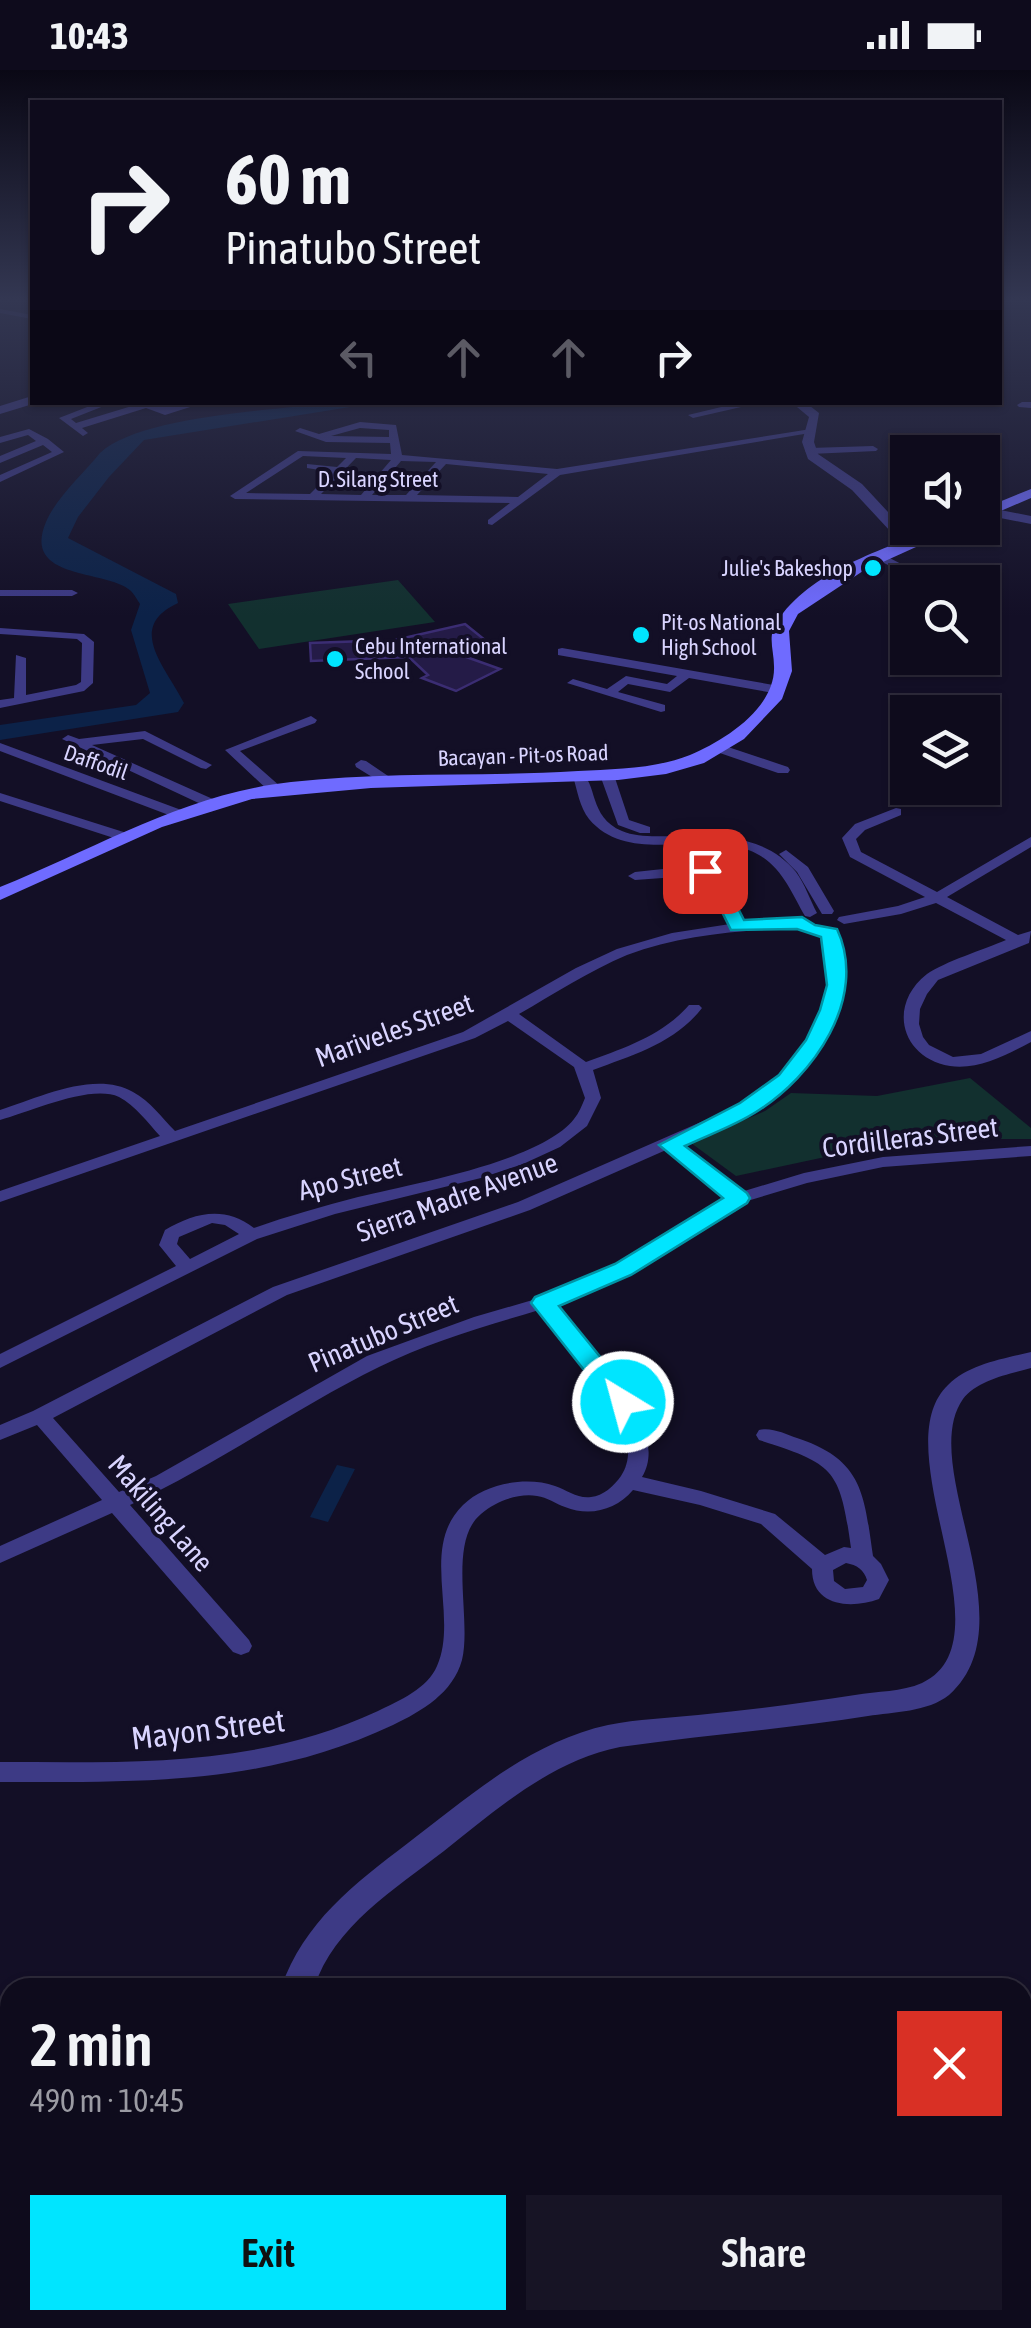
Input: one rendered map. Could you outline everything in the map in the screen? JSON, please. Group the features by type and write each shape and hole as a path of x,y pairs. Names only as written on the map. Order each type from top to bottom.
{"main road":[{"path":"1000,504 1031,493"},
{"path":"780,690 781,628 790,615 835,580 904,545"},
{"name":"Bacayan - Pit-os Road","path":"0,894 60,871 180,814 210,803 276,790 580,776 674,767 719,748 758,716 780,690"}],"street":[{"path":"100,405 64,418 79,430 146,405"},
{"path":"153,405 165,412 190,405"},
{"path":"693,415 742,405"},
{"path":"801,405 815,416 810,451"},
{"path":"118,414 133,420"},
{"path":"321,436 362,425 393,426 397,457 363,499"},
{"path":"311,499 354,455 557,472 812,430"},
{"path":"1,477 58,452 30,432 2,437"},
{"path":"300,432 394,440"},
{"path":"0,460 46,441"},
{"path":"810,451 873,449"},
{"path":"810,451 857,487 890,523"},
{"name":"D. Silang Street","path":"354,455 299,454 235,496 521,500"},
{"path":"499,500 525,458 599,463"},
{"path":"408,500 443,461"},
{"path":"310,466 340,470"},
{"path":"472,477 481,466"},
{"path":"386,472 400,474"},
{"path":"492,522 557,472"},
{"path":"414,476 428,477"},
{"path":"453,500 462,488"},
{"path":"1000,511 1031,520"},
{"path":"878,556 896,565"},
{"path":"0,593 72,593"},
{"path":"0,604 21,604"},
{"path":"0,631 86,638 86,683 80,688 0,704"},
{"path":"562,652 780,690"},
{"path":"20,658 20,701"},
{"path":"651,685 664,672"},
{"path":"610,692 626,680 670,688 685,675"},
{"path":"573,684 661,708"},
{"path":"276,790 231,750 311,720"},
{"path":"178,776 206,765 145,736 72,741 178,776 210,803"},
{"name":"Daffodil","path":"0,747 180,814"},
{"path":"719,748 782,770"},
{"path":"362,764 390,782"},
{"path":"607,774 618,813 631,827 715,830 750,837 782,851 837,927"},
{"path":"580,776 593,816 617,834 734,842 796,871 809,930 837,927 938,897 1031,841"},
{"path":"0,798 128,838"},
{"path":"896,812 860,827 849,838 855,854 1026,941"},
{"path":"593,816 618,813"},
{"path":"635,876 710,872 738,926"},
{"name":"Mariveles Street","path":"0,1197 468,1035 511,1016 596,964 629,950 700,931 828,912"},
{"name":"Sierra Madre Avenue","path":"0,1432 40,1416 280,1292 524,1206 748,1108 796,1068 815,1041 837,985 837,927"},
{"path":"1026,941 933,977 920,988 909,1010 908,1027 919,1044 940,1057 969,1062 1028,1040"},
{"path":"511,1016 584,1068 642,1044 686,1020 694,1008"},
{"name":"Apo Street","path":"0,1362 251,1235 310,1215 501,1168 560,1138 579,1123 593,1098 584,1068"},
{"path":"0,1115 88,1091 114,1090 134,1100 170,1136"},
{"path":"670,1145 738,1198"},
{"name":"Cordilleras Street","path":"738,1198 863,1165 946,1155 1031,1151"},
{"name":"Pinatubo Street","path":"0,1555 163,1481 374,1361 481,1321 543,1303 623,1270 738,1198"},
{"path":"186,1266 168,1245 171,1234 197,1220 224,1216 251,1235"},
{"path":"543,1303 623,1402 636,1432 638,1454 630,1482 702,1498 768,1519 822,1566"},
{"path":"300,1978 306,1957 373,1887 548,1760 595,1741 784,1718 904,1698 939,1687 961,1660 968,1634 963,1550 938,1440 939,1416 952,1394 972,1380 1031,1360"},
{"name":"Makiling Lane","path":"40,1416 241,1646"},
{"path":"766,1435 827,1458 852,1487 863,1559 878,1580 876,1587 864,1597 843,1598 821,1581 822,1566"},
{"name":"Mayon Street","path":"0,1772 152,1772 250,1762 328,1742 381,1722 440,1684 451,1660 456,1613 452,1548 457,1528 470,1512 503,1493 528,1488 549,1491 586,1505 599,1503 630,1482"},
{"path":"822,1566 835,1557 863,1559"}],"green space":[{"path":"398,580 435,622 259,649 228,604"},
{"path":"970,1078 1031,1128 1031,1139 953,1139 872,1147 736,1176 691,1143 765,1111 791,1093 877,1096"}],"water":[{"path":"308,405 360,405 144,440 109,477 78,517 68,538 176,594 178,603 154,623 152,635 160,661 184,703 178,712 0,740 0,725 136,705 150,693 131,630 140,604 134,594 119,584 55,564 45,555 41,541 56,504 100,453 119,440 178,422"},
{"path":"337,1465 355,1469 328,1522 310,1517"}],"building":[{"name":"Cebu International School","path":"465,624 485,640 444,649 500,669 456,691 422,678 428,675 409,657 311,661 310,643 395,640"}],"place":[{"name":"Julie's Bakeshop","path":"873,568"},
{"name":"Pit-os National High School","path":"641,635"},
{"name":"Cebu International School","path":"335,659"}],"route":[{"path":"623,1402 543,1303 623,1270 738,1198 670,1145 748,1108 786,1079 815,1041 837,985 830,933 809,930 802,923 738,926 713,875 705,871"}]}
